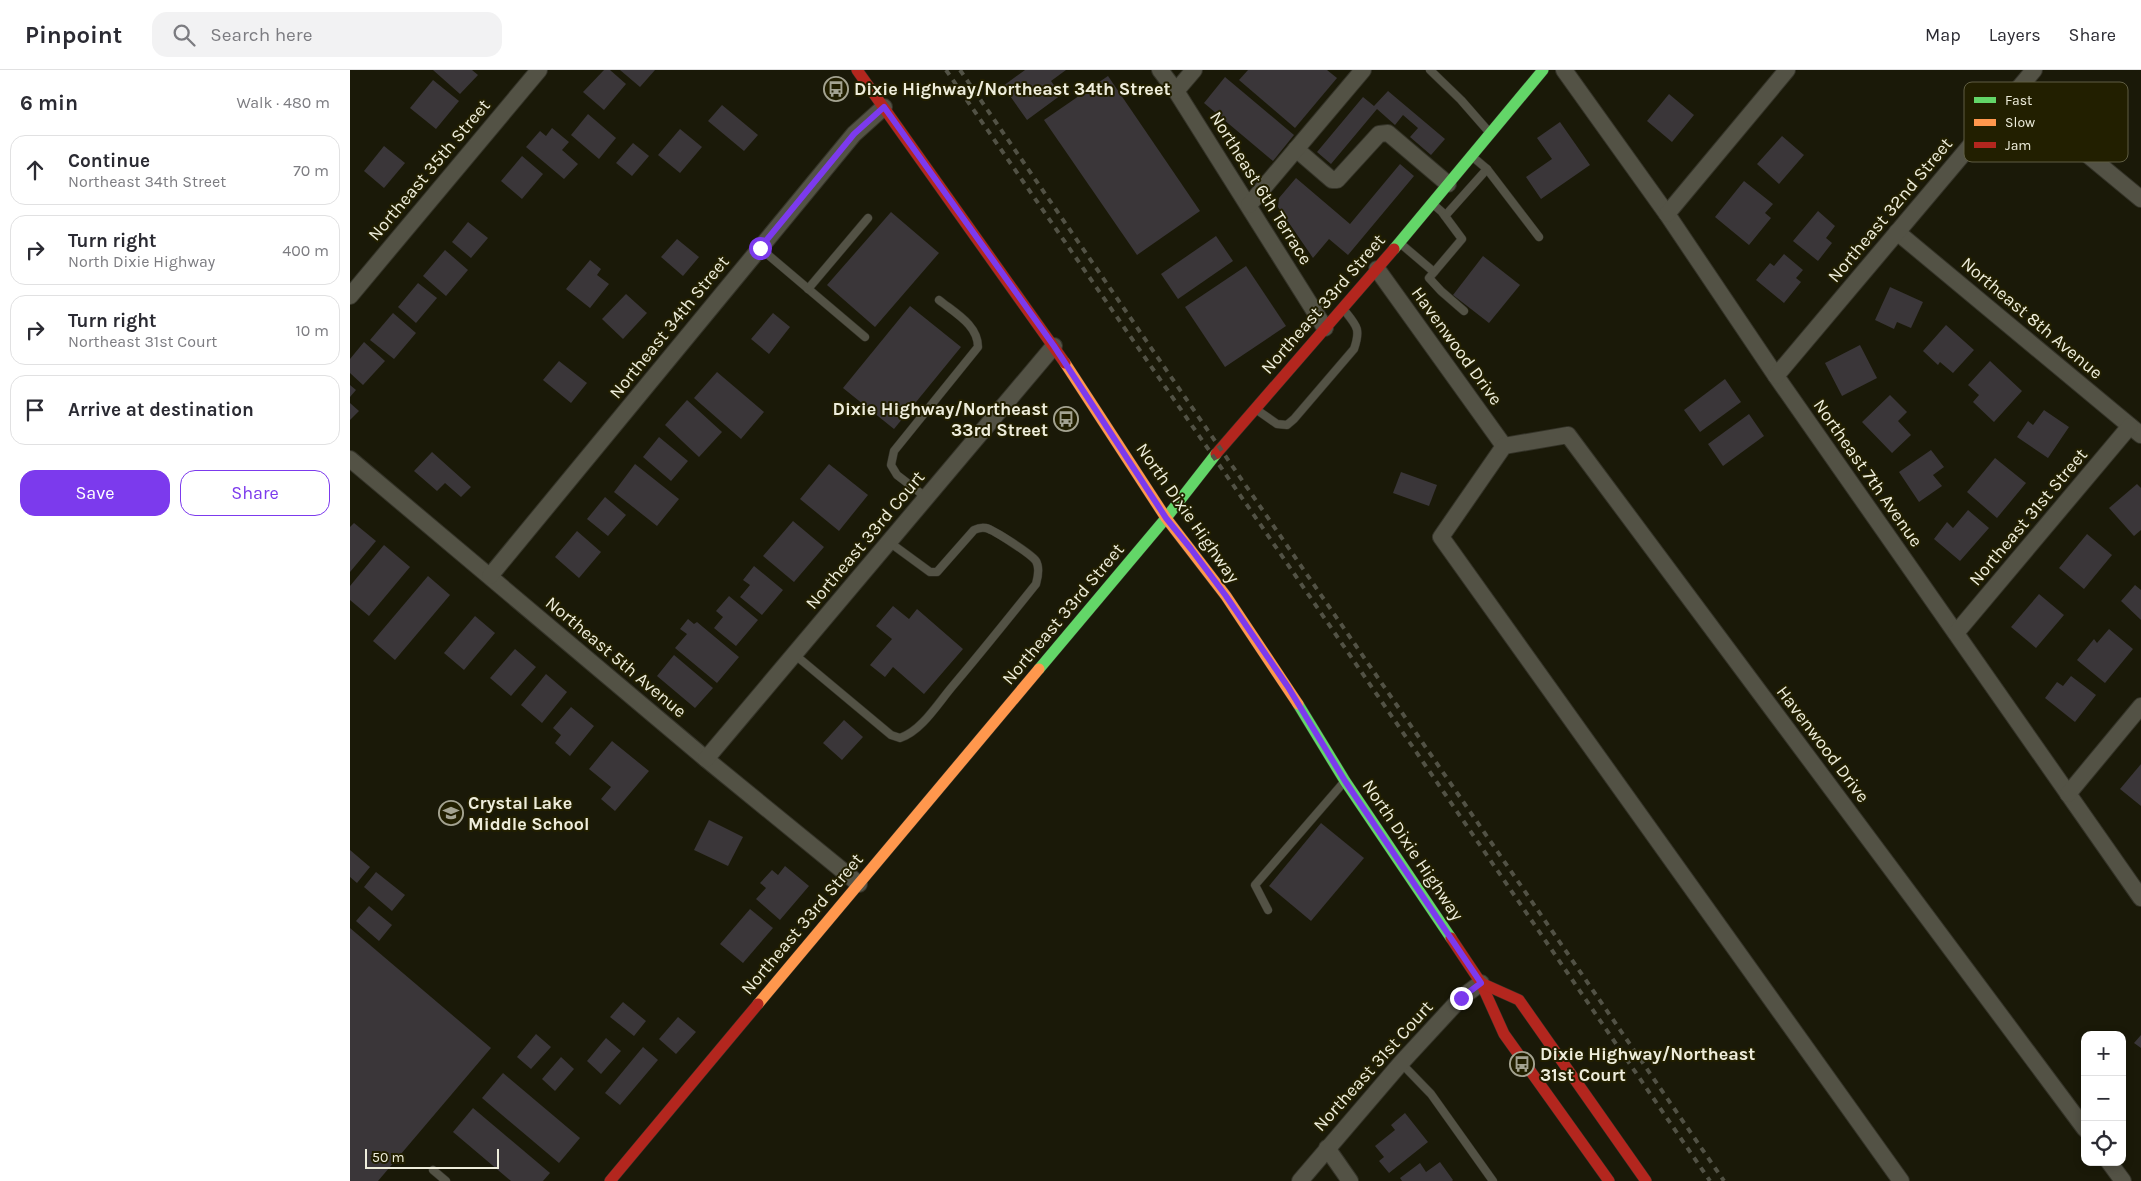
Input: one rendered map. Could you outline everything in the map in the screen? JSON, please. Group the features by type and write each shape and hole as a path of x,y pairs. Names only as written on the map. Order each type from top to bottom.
{"main road":[{"name":"North Dixie Highway","path":"857,70 1054,346 1166,518 1226,596 1288,687 1345,781 1481,983 1504,1034 1609,1181"},
{"name":"Northeast 33rd Street","path":"610,1181 1166,518 1214,457 1343,309 1543,70"},
{"path":"1481,983 1519,1000 1646,1181"}],"street":[{"name":"Northeast 35th Street","path":"350,296 539,70"},
{"name":"Northeast 6th Terrace","path":"1160,70 1176,91 1249,205 1325,328"},
{"path":"1176,91 1194,70"},
{"path":"1249,205 1364,70"},
{"name":"Northeast 7th Avenue","path":"1564,70 1667,214 1776,376 2141,898"},
{"path":"1667,214 1787,70"},
{"name":"Northeast 32nd Street","path":"2024,82 2034,70"},
{"name":"Northeast 34th Street","path":"490,576 854,134 884,107"},
{"path":"1296,149 1332,180 1337,180 1379,134 1388,133 1448,184"},
{"name":"Northeast 32nd Street","path":"1776,376 1964,153"},
{"path":"2095,162 2141,200"},
{"name":"Northeast 8th Avenue","path":"1897,232 2135,430"},
{"name":"Havenwood Drive","path":"1377,269 1504,446 1568,435 2081,1124"},
{"name":"Northeast 33rd Court","path":"706,759 1054,346"},
{"name":"Northeast 31st Street","path":"1956,633 2135,430"},
{"path":"1504,446 1441,537 1901,1181"},
{"name":"Northeast 5th Avenue","path":"350,459 706,759 859,884"},
{"path":"2068,794 2141,706"},
{"name":"Northeast 31st Court","path":"1300,1181 1401,1063 1461,998 1481,983"},
{"path":"1327,1148 1350,1181"},
{"path":"2112,1166 2123,1181"}],"lane":[{"path":"1430,70 1491,133"},
{"path":"1471,156 1487,169 1539,237"},
{"path":"1445,216 1487,169"},
{"path":"1432,203 1445,216 1462,239 1429,278 1464,311"},
{"path":"808,288 868,218"},
{"path":"1399,243 1434,272"},
{"path":"760,248 865,337"},
{"path":"927,498 897,475 891,465 894,451 978,347 978,337 974,328 939,300"},
{"path":"1255,409 1276,424 1287,425 1294,419 1354,349 1359,336 1357,326 1343,309"},
{"path":"794,654 891,735 900,738 907,736 920,724 980,654 1036,584 1039,573 1036,561 988,528 979,527 974,530 937,572 930,572 889,542"},
{"path":"1268,910 1254,885 1345,781"},
{"path":"1401,1063 1431,1094 1493,1181"},
{"path":"433,1170 446,1181"}],"building":[{"path":"433,70 472,70 478,75 460,94"},
{"path":"604,70 610,70 626,84 604,110 583,92"},
{"path":"620,70 655,70 640,87"},
{"path":"1025,70 1066,70 1051,81 1061,95 1027,120 1003,86"},
{"path":"1248,70 1327,70 1337,78 1295,128 1239,80"},
{"path":"1108,76 1200,211 1137,255 1044,120"},
{"path":"1225,77 1294,135 1273,161 1204,103"},
{"path":"433,80 459,101 436,129 410,108"},
{"path":"1388,91 1445,139 1431,155 1410,137 1418,128 1403,115 1395,125 1377,109 1331,164 1317,152 1363,97 1374,106"},
{"path":"1669,94 1694,115 1672,142 1647,121"},
{"path":"722,105 758,135 744,151 708,121"},
{"path":"588,114 616,138 599,159 571,135"},
{"path":"1560,122 1590,165 1541,199 1526,177 1552,159 1537,138"},
{"path":"552,128 569,142 562,150 578,164 564,179 526,147 540,131 546,136"},
{"path":"680,129 702,147 680,173 658,155"},
{"path":"1782,136 1804,155 1779,184 1757,164"},
{"path":"633,143 649,156 632,176 616,163"},
{"path":"384,146 405,163 384,188 364,171"},
{"path":"522,156 543,174 522,199 501,181"},
{"path":"1400,164 1414,176 1348,255 1329,239 1313,258 1278,207 1279,198 1296,178 1350,224"},
{"path":"1744,181 1773,204 1765,213 1771,218 1749,245 1715,217"},
{"path":"1818,211 1835,226 1826,238 1832,243 1818,261 1793,241"},
{"path":"891,212 939,253 875,327 827,285"},
{"path":"468,222 488,238 471,258 452,242"},
{"path":"1216,236 1233,261 1178,299 1161,274"},
{"path":"677,239 699,257 683,276 661,257"},
{"path":"445,250 468,270 446,296 423,276"},
{"path":"1784,254 1803,270 1796,278 1801,282 1784,303 1756,280 1770,263 1774,266"},
{"path":"1483,256 1520,285 1489,323 1453,295"},
{"path":"590,260 601,269 597,275 609,284 590,308 566,289"},
{"path":"1246,266 1286,326 1225,367 1185,307"},
{"path":"418,283 437,298 416,323 398,307"},
{"path":"1890,287 1923,302 1911,328 1897,322 1894,329 1875,320"},
{"path":"626,294 647,313 623,339 602,319"},
{"path":"910,306 961,347 894,429 843,388"},
{"path":"393,313 416,333 394,359 370,340"},
{"path":"773,313 790,327 769,354 751,339"},
{"path":"1946,325 1974,350 1953,373 1940,362 1938,365 1923,351"},
{"path":"364,342 385,361 363,385 350,373 350,359"},
{"path":"1860,345 1877,378 1842,396 1825,363"},
{"path":"559,361 587,383 571,403 543,380"},
{"path":"1990,361 2022,391 1994,422 1973,402 1979,395 1968,385"},
{"path":"717,372 764,412 741,439 694,398"},
{"path":"1725,379 1741,402 1700,432 1684,410"},
{"path":"350,385 356,390 350,397"},
{"path":"1890,395 1907,412 1898,421 1911,435 1892,453 1862,422"},
{"path":"687,400 722,432 699,457 665,425"},
{"path":"350,403 359,411 350,420"},
{"path":"2044,410 2069,427 2048,458 2017,437 2028,421 2033,425"},
{"path":"1749,414 1764,436 1723,466 1708,444"},
{"path":"659,437 688,461 671,481 643,457"},
{"path":"1931,450 1944,467 1933,475 1942,486 1919,502 1899,472"},
{"path":"432,452 471,487 461,497 445,483 437,491 414,471"},
{"path":"1995,458 2026,483 1997,518 1967,492"},
{"path":"635,464 679,499 657,526 614,492"},
{"path":"829,464 868,495 839,531 800,499"},
{"path":"1401,472 1437,485 1429,506 1393,493"},
{"path":"2137,484 2141,488 2141,530 2134,536 2109,508"},
{"path":"605,497 626,515 608,536 587,519"},
{"path":"1968,510 1989,528 1960,561 1934,539 1947,522 1953,528"},
{"path":"793,521 824,547 794,582 763,556"},
{"path":"354,523 376,541 350,572 350,527"},
{"path":"577,531 601,552 579,578 555,557"},
{"path":"2087,534 2112,555 2084,589 2059,568"},
{"path":"384,545 410,567 369,616 350,600 350,586"},
{"path":"754,566 783,590 762,615 740,597 750,585 743,580"},
{"path":"428,576 450,595 395,660 373,641"},
{"path":"2135,585 2141,590 2141,620 2121,601"},
{"path":"2039,594 2064,615 2036,648 2011,627"},
{"path":"729,596 758,620 736,646 714,628 723,617 716,611"},
{"path":"893,606 909,619 917,609 963,649 924,694 893,667 885,677 870,665 892,639 876,626"},
{"path":"475,616 495,633 464,670 444,653"},
{"path":"688,619 694,624 697,622 739,657 717,683 675,648 687,634 680,629"},
{"path":"2109,629 2133,649 2105,683 2077,660 2094,639 2097,643"},
{"path":"515,649 536,667 511,696 490,678"},
{"path":"674,655 713,688 695,708 657,676"},
{"path":"546,674 567,692 542,723 521,705"},
{"path":"2071,676 2096,695 2075,722 2045,698 2057,682 2063,686"},
{"path":"571,707 594,726 570,756 555,743 561,735 553,728"},
{"path":"844,720 863,737 842,760 823,743"},
{"path":"612,741 649,771 615,811 601,799 611,787 589,769"},
{"path":"2141,764 2141,806 2120,789"},
{"path":"709,820 743,837 728,866 694,850"},
{"path":"1321,823 1364,858 1311,921 1269,886"},
{"path":"350,850 370,867 357,883 350,877"},
{"path":"785,866 809,886 780,920 756,899 766,888 760,883 772,870 778,875"},
{"path":"376,872 405,895 392,911 364,887"},
{"path":"369,906 392,925 379,941 356,921"},
{"path":"750,909 773,928 743,963 720,944"},
{"path":"350,928 491,1048 378,1181 350,1181"},
{"path":"623,1002 646,1021 634,1036 610,1017"},
{"path":"678,1017 696,1032 676,1054 659,1039"},
{"path":"536,1034 551,1047 531,1069 517,1057"},
{"path":"2141,1035 2141,1048 2134,1043"},
{"path":"606,1038 621,1051 601,1074 587,1061"},
{"path":"643,1047 658,1060 620,1105 605,1093"},
{"path":"561,1057 574,1069 555,1091 542,1079"},
{"path":"503,1073 580,1138 559,1163 482,1098"},
{"path":"473,1108 550,1173 543,1181 511,1181 453,1132"},
{"path":"1405,1113 1428,1142 1389,1173 1379,1161 1384,1157 1375,1146 1395,1130 1391,1125"},
{"path":"1440,1162 1452,1181 1402,1181 1400,1178 1420,1163 1426,1172"}],"railway":[{"path":"946,70 1258,521 1710,1181"},
{"path":"960,70 1724,1181"}],"traffic: fast":[{"path":"1394,249 1543,70"},
{"path":"1039,669 1166,518 1216,454"},
{"path":"1298,704 1345,781 1451,938"}],"traffic: slow":[{"path":"1065,363 1166,518 1226,596 1298,704"},
{"path":"758,1004 1039,669"}],"traffic: jam":[{"path":"857,70 1065,363"},
{"path":"1216,454 1394,249"},
{"path":"1451,938 1481,983 1504,1034 1609,1181"},
{"path":"1481,983 1519,1000 1646,1181"},
{"path":"610,1181 758,1004"}],"place":[{"name":"Dixie Highway/Northeast 34th Street","path":"836,89"},
{"name":"Dixie Highway/Northeast 33rd Street","path":"1066,419"},
{"name":"Crystal Lake Middle School","path":"451,813"},
{"name":"Dixie Highway/Northeast 31st Court","path":"1522,1064"}],"route":[{"path":"760,248 854,134 884,107 1054,346 1166,518 1226,596 1288,687 1345,781 1481,983 1461,998"}]}
